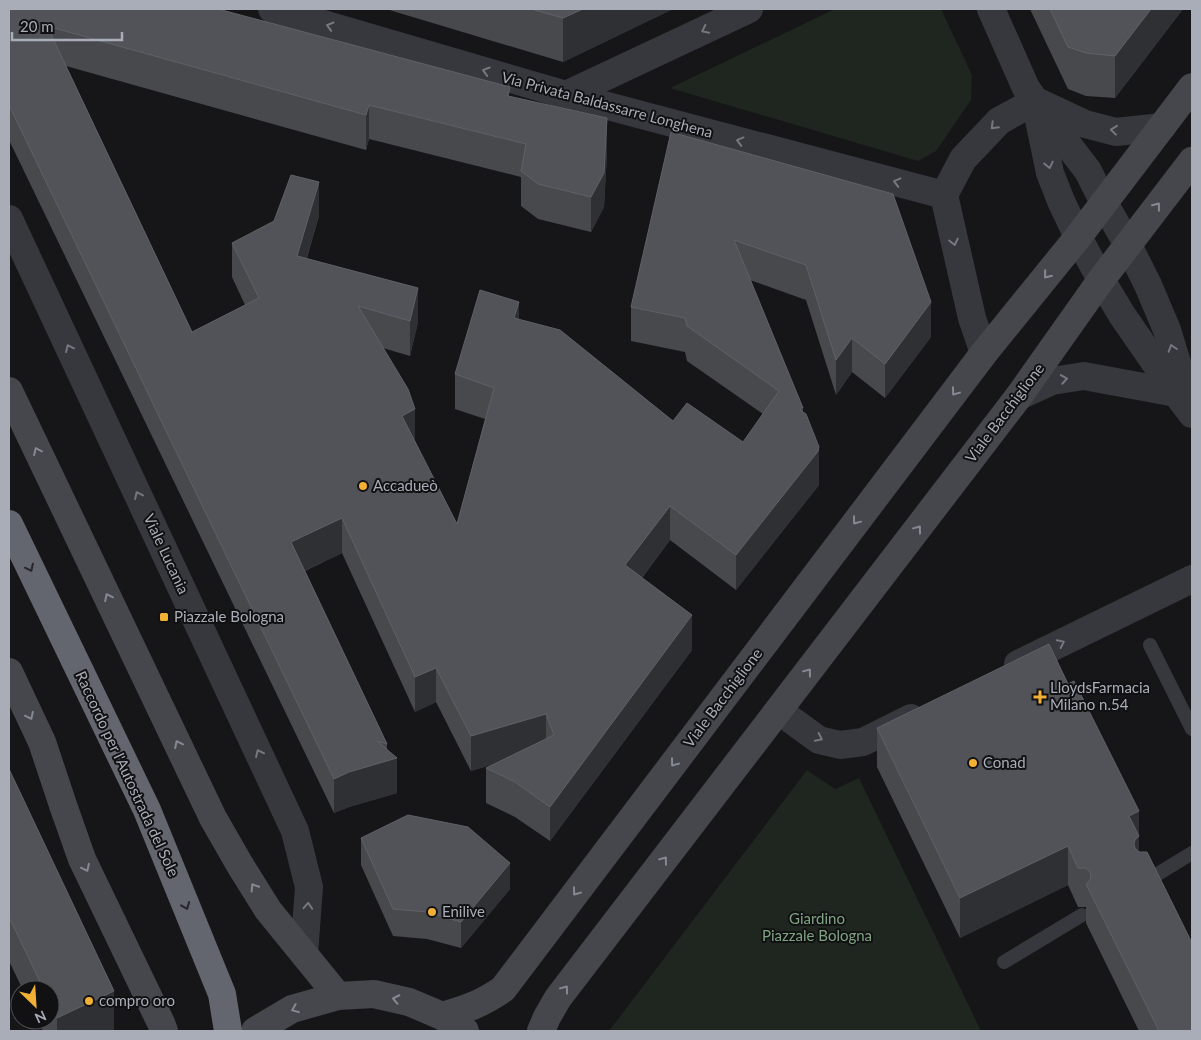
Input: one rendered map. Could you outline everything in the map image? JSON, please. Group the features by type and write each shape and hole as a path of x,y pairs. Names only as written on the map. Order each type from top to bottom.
{"highway":[{"name":"Raccordo per l'Autostrada del Sole","path":"9,524 147,810 222,994 228,1031"}],"street":[{"name":"Via Privata Baldassarre Longhena","path":"272,9 566,95 944,195"},
{"path":"566,95 750,9"},
{"path":"991,9 1026,88 1088,171 1148,285 1166,330 1187,406"},
{"name":"Viale Bacchiglione","path":"442,1016 470,1008 489,999 503,989 984,353 1078,237 1192,87"},
{"path":"1035,100 1085,124 1116,132 1162,127"},
{"path":"984,353 972,318 944,195 963,159 999,121 1035,100"},
{"path":"1035,100 1050,173 1078,237 1122,315 1187,406"},
{"name":"Viale Bacchiglione","path":"541,1031 558,998 1019,396 1101,280 1192,160"},
{"name":"Viale Lucania","path":"9,219 296,831 309,887 304,954"},
{"path":"1019,396 1052,381 1084,376 1187,406"},
{"path":"9,391 213,818 268,910 338,996"},
{"path":"996,676 1192,580"},
{"path":"9,672 42,742 82,860 164,1031"},
{"path":"779,711 819,740 840,745 863,742 934,707"},
{"path":"255,1031 292,1009 338,996 374,994 409,1002 442,1016 465,1031"}],"lane":[{"path":"1150,645 1192,729"},
{"path":"1142,883 1192,853"},
{"path":"1004,962 1082,915"}],"green space":[{"path":"835,9 941,9 972,75 971,100 936,151 918,161 670,88"},
{"name":"Giardino Piazzale Bologna","path":"807,770 835,789 859,778 981,1031 609,1031"}],"building":[{"path":"9,9 218,9 510,87 508,96 607,118 604,173 591,197 538,184 521,171 526,144 369,105 366,115 47,26 192,332 259,298 232,243 274,221 291,175 319,182 297,256 418,288 410,321 358,306 408,389 415,409 402,416 457,524 494,388 455,374 480,290 519,302 514,318 560,330 673,421 687,403 743,442 779,391 687,326 685,318 631,307 671,132 893,194 931,302 885,364 852,338 836,360 806,265 734,240 803,408 800,410 806,414 819,450 736,555 670,506 625,565 692,615 550,807 515,782 486,768 554,735 546,714 471,736 436,668 415,677 342,518 291,542 387,744 377,741 397,758 349,772 334,779 9,105"},
{"path":"531,9 583,9 563,18"},
{"path":"1050,9 1151,9 1115,56 1086,53 1068,47"},
{"path":"1049,644 1068,684 1074,681 1139,811 1129,816 1139,836 1135,840 1135,848 1139,852 1147,852 1192,943 1192,1031 1159,1031 1086,884 1090,880 1090,872 1086,868 1078,868 1068,846 960,898 877,728"},
{"path":"9,769 114,991 60,1017 60,980 39,980 9,917"},
{"path":"408,815 468,827 510,863 461,922 427,912 393,909 361,838"}],"place":[{"name":"Accadueò","path":"363,486"},
{"name":"Piazzale Bologna","path":"164,617"},
{"name":"LloydsFarmacia Milano n.54","path":"1040,697"},
{"name":"Conad","path":"973,763"},
{"name":"Enilive","path":"432,912"},
{"name":"compro oro","path":"89,1001"}]}
